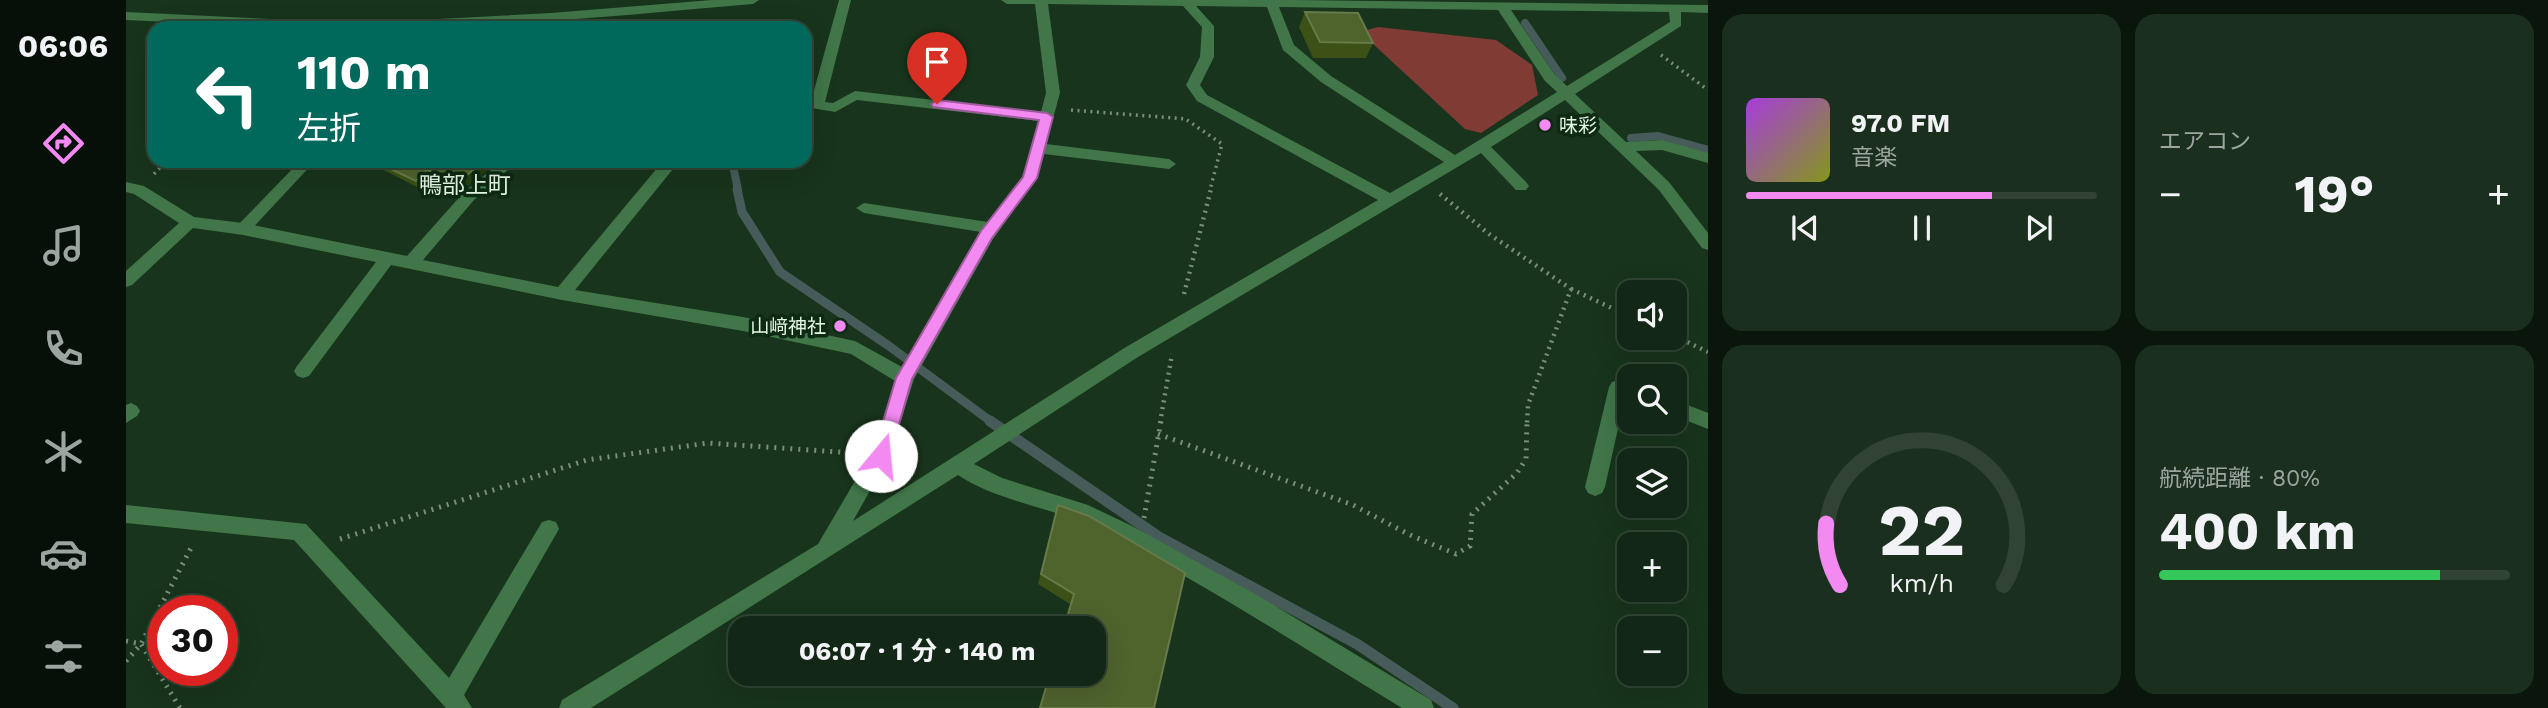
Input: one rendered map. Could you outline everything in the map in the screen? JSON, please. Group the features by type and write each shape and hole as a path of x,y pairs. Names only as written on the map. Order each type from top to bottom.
{"street":[{"path":"608,13 624,0"},
{"path":"474,21 753,0"},
{"path":"845,0 817,106 835,108 855,95 1048,112"},
{"path":"1007,0 1484,3 1502,6 1608,3 1708,9"},
{"path":"824,551 881,456 905,378 916,357 991,228 1030,178 1053,93 1041,0"},
{"path":"1186,2 1208,26 1207,57 1193,85 1202,98 1391,201"},
{"path":"1279,3 1288,47 1326,79 1453,161"},
{"path":"1502,6 1550,78 1664,186 1708,244"},
{"path":"570,708 824,551 1132,352 1391,201 1568,93 1677,23 1674,8"},
{"path":"608,13 611,21"},
{"path":"126,16 250,21"},
{"path":"1624,147 1662,145 1708,158"},
{"path":"1482,146 1521,186"},
{"path":"1038,148 1169,164"},
{"path":"411,263 469,196 503,168"},
{"path":"562,294 666,168"},
{"path":"126,187 139,190 190,222 243,229 562,294 743,324 855,348 905,378"},
{"path":"864,208 991,228"},
{"path":"126,281 190,222"},
{"path":"303,371 388,258"},
{"path":"1595,487 1617,391"},
{"path":"1687,413 1708,421"},
{"path":"958,464 976,478 1079,510 1223,588 1423,708"},
{"path":"126,514 299,531 456,702 549,529"}],"lane":[{"path":"243,229 301,168"}],"path":[{"path":"1645,44 1708,90"},
{"path":"1187,120 1193,85"},
{"path":"1048,112 1187,120 1223,144 1176,326 1140,543"},
{"path":"1423,180 1489,234 1571,289 1617,310"},
{"path":"1158,434 1353,505 1410,535 1456,554 1470,545 1472,514 1517,473 1526,459 1528,405 1571,289"},
{"path":"1687,342 1708,352"},
{"path":"314,547 587,460 708,443 881,456"},
{"path":"126,661 141,644 204,523"},
{"path":"126,640 141,644 180,708"}],"shaded area":[{"path":"1378,27 1496,40 1532,65 1538,95 1481,133 1465,129 1360,32"}],"building":[{"path":"1305,12 1358,13 1373,43 1320,42"},
{"path":"389,168 475,168 456,184 427,170 416,181"},
{"path":"1058,505 1089,516 1185,573 1154,708 1040,708 1046,686 1106,686 1106,616 1068,616 1074,594 1041,574"}],"waterway":[{"path":"1525,23 1562,78"},
{"path":"1631,138 1658,136 1708,150"},
{"path":"733,168 738,190"},
{"path":"737,189 742,212 780,272 889,346 993,423"},
{"path":"990,421 1159,537 1357,644 1453,708"}],"place":[{"name":"味彩","path":"1545,125"},
{"name":"山﨑神社","path":"840,326"}],"district":[{"name":"鴨部上町","path":"465,185"}],"route":[{"path":"881,456 905,378 986,235 1030,178 1047,117 937,104"}]}
